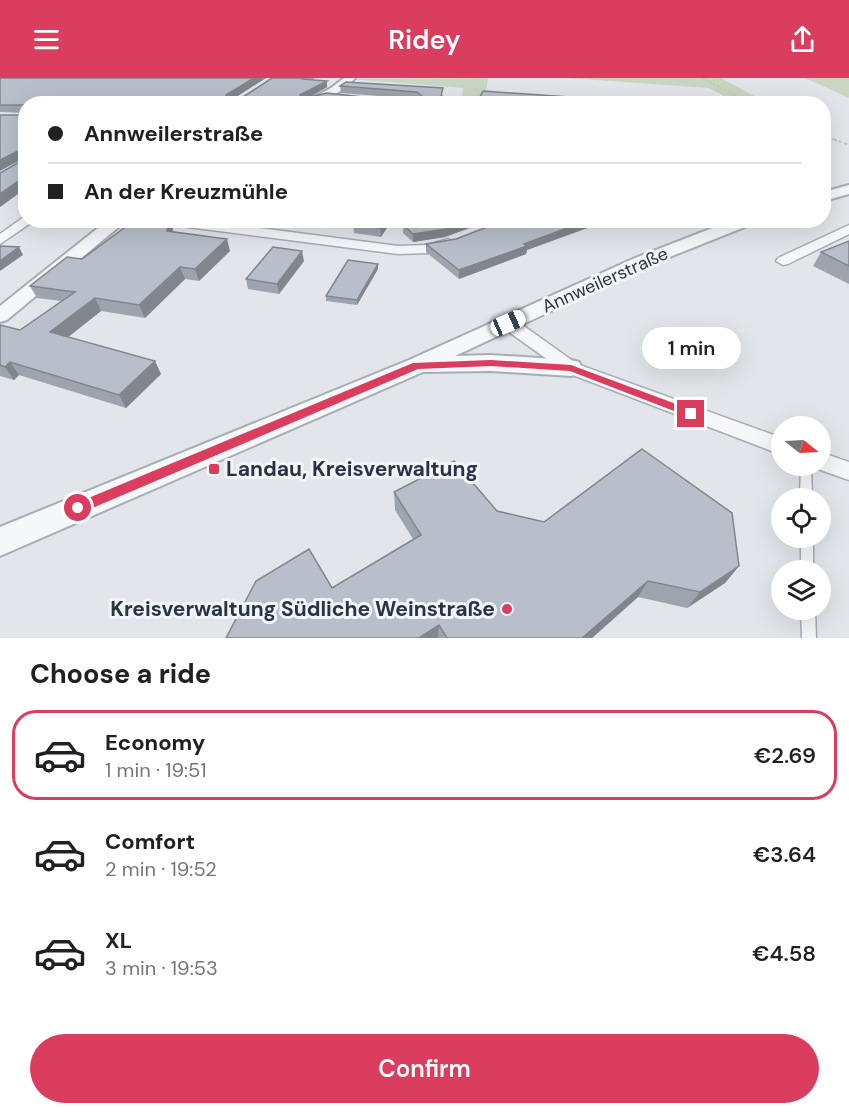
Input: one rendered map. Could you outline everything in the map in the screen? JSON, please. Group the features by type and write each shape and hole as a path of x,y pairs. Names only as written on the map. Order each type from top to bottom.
{"street":[{"path":"325,96 350,78"},
{"path":"831,195 849,189"},
{"path":"0,240 18,228"},
{"path":"0,316 109,228"},
{"path":"226,228 398,250 428,249 463,238"},
{"name":"Annweilerstraße","path":"0,542 417,365 642,262 729,228"},
{"path":"783,261 849,229"},
{"path":"508,323 571,368 771,443"},
{"path":"417,365 491,363 571,368"},
{"path":"831,465 849,471"}],"lane":[{"path":"808,620 809,638"}],"path":[{"path":"703,78 736,96"},
{"path":"831,139 849,145"}],"green space":[{"path":"488,78 485,96 462,96 463,88 349,79"},
{"path":"567,78 721,78 754,96 724,96 709,88"},
{"path":"805,78 849,78 849,98"}],"building":[{"path":"0,78 254,78 226,96 18,96 18,105 0,105"},
{"path":"272,78 327,81 300,95 245,96"},
{"path":"346,82 443,88 441,96 422,96 417,92 340,86"},
{"path":"483,91 555,96 480,96"},
{"path":"327,93 354,96 314,96"},
{"path":"0,115 18,115 18,151 0,160"},
{"path":"18,163 18,182 0,194 0,173"},
{"path":"124,228 168,228 167,231 227,239 195,269 180,267 139,305 95,298 50,332 155,361 119,395 10,362 5,367 0,365 0,325 20,330 75,292 30,286 67,257 82,259"},
{"path":"406,228 449,228 446,229 413,234"},
{"path":"484,228 567,228 524,244 527,246 459,270 426,244 456,239"},
{"path":"849,241 849,266 821,252"},
{"path":"0,246 19,247 0,261"},
{"path":"273,247 302,251 277,284 246,279"},
{"path":"348,260 378,264 357,300 326,296"},
{"path":"642,449 732,513 739,566 700,592 648,581 582,638 447,638 439,625 419,638 226,638 256,581 309,549 332,588 421,535 394,492 454,461 497,511 544,522"}],"place":[{"name":"Landau, Kreisverwaltung","path":"214,469"},
{"name":"Kreisverwaltung Südliche Weinstraße","path":"507,609"}],"route":[{"path":"78,508 417,365 491,363 571,368 691,414"}]}
